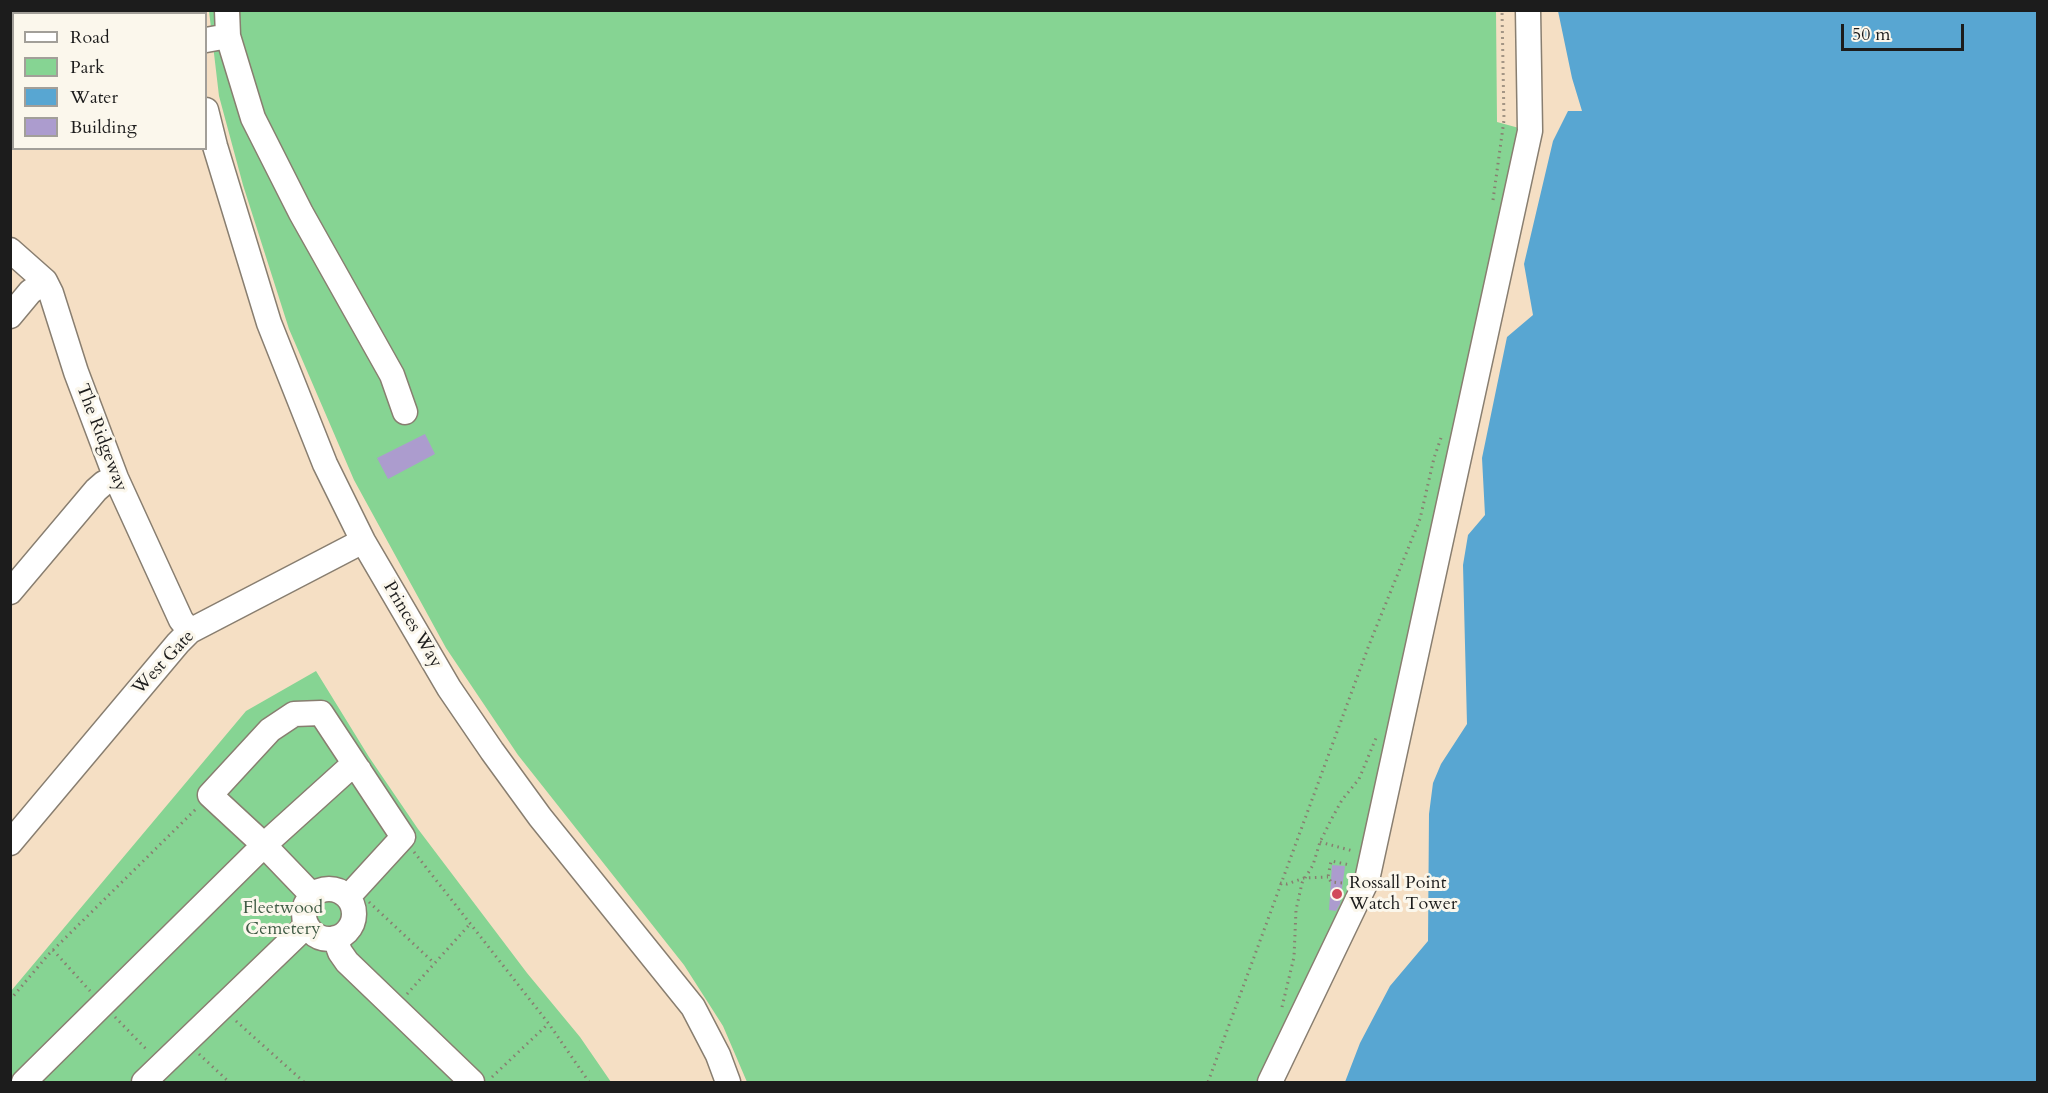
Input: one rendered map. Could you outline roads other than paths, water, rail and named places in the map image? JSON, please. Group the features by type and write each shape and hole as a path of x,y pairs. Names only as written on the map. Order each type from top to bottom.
{"street":[{"path":"227,10 217,38 253,118 301,213 392,375 405,412"},
{"path":"1270,1083 1367,880 1356,869 1530,131 1528,10"},
{"name":"Princes Way","path":"207,114 269,323 325,464 363,541 449,688 492,751 540,817 693,1007 718,1055 728,1083"},
{"name":"The Ridgeway","path":"10,250 45,281 116,478 181,620 190,631"},
{"path":"10,316 30,292 45,281"},
{"path":"10,592 96,490 104,483 116,478"},
{"name":"West Gate","path":"10,843 190,631 363,541"},
{"path":"312,895 264,845 210,795 270,730 294,714 321,712 403,837 351,892"},
{"path":"24,1083 264,845 347,770 359,770"},
{"path":"332,888 351,892 355,909 349,930 335,938 324,939 314,934 306,924 304,909 312,895 321,889 332,888"},
{"path":"144,1083 306,924"},
{"path":"335,938 347,962 472,1083"}],"water":[{"path":"1558,11 2037,11 2037,1082 1345,1082 1360,1043 1390,986 1428,941 1429,814 1433,783 1441,764 1467,724 1463,565 1468,535 1485,515 1482,458 1507,337 1533,315 1524,264 1553,141 1568,111 1582,111 1572,78"}],"place":[{"name":"Rossall Point Watch Tower","path":"1337,894"}],"park label":[{"name":"Fleetwood Cemetery","path":"283,919"}]}
